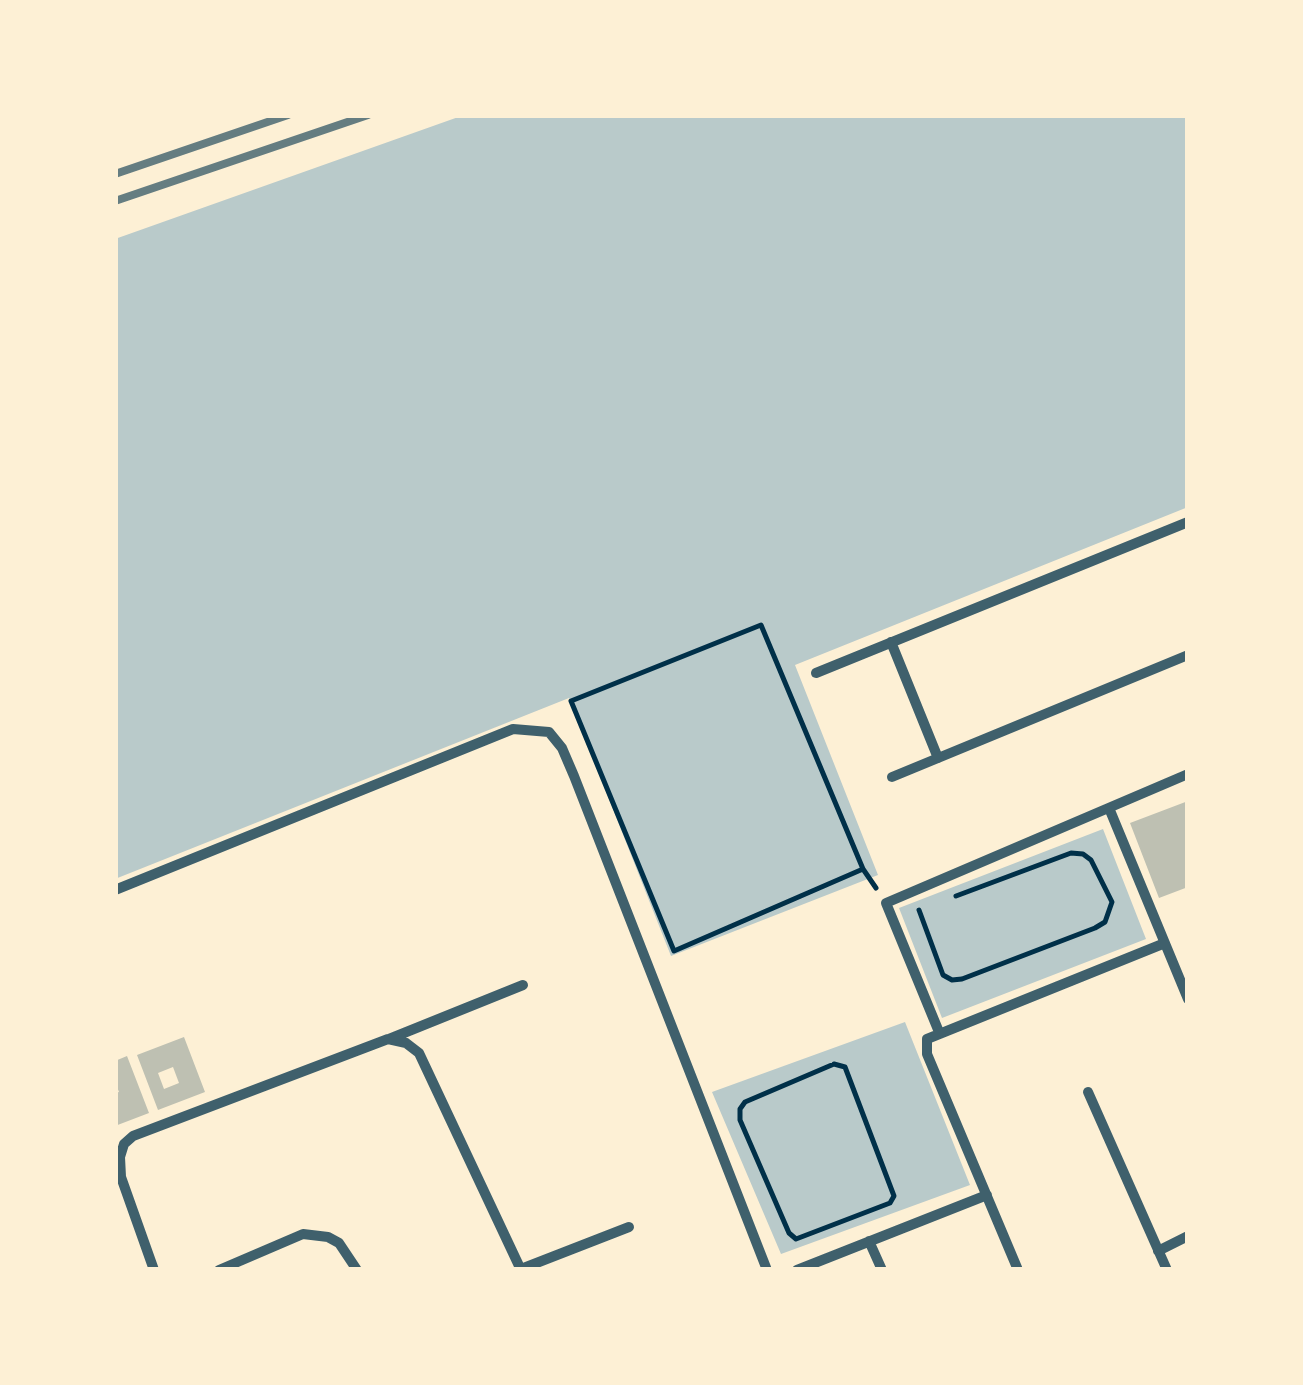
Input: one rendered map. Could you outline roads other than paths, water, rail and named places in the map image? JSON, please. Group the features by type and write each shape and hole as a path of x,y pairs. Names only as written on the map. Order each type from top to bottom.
{"street":[{"path":"816,672 1188,522"},
{"path":"891,642 938,758"},
{"path":"892,777 1188,655"},
{"path":"115,890 514,729 549,732 562,748 574,776 766,1270"},
{"path":"939,1032 886,903 1188,774"},
{"path":"1109,808 1188,999"},
{"path":"1018,1270 927,1054 927,1039 1165,942"},
{"path":"154,1270 121,1177 118,1149 133,1136 522,984"},
{"path":"388,1039 406,1043 420,1053 521,1269 629,1226"},
{"path":"1088,1092 1167,1270"},
{"path":"797,1270 987,1196"},
{"path":"218,1270 303,1234 328,1237 339,1243 357,1270"},
{"path":"1158,1250 1188,1236"},
{"path":"869,1242 882,1270"}],"railway":[{"path":"115,174 288,115"},
{"path":"115,201 368,115"}]}
